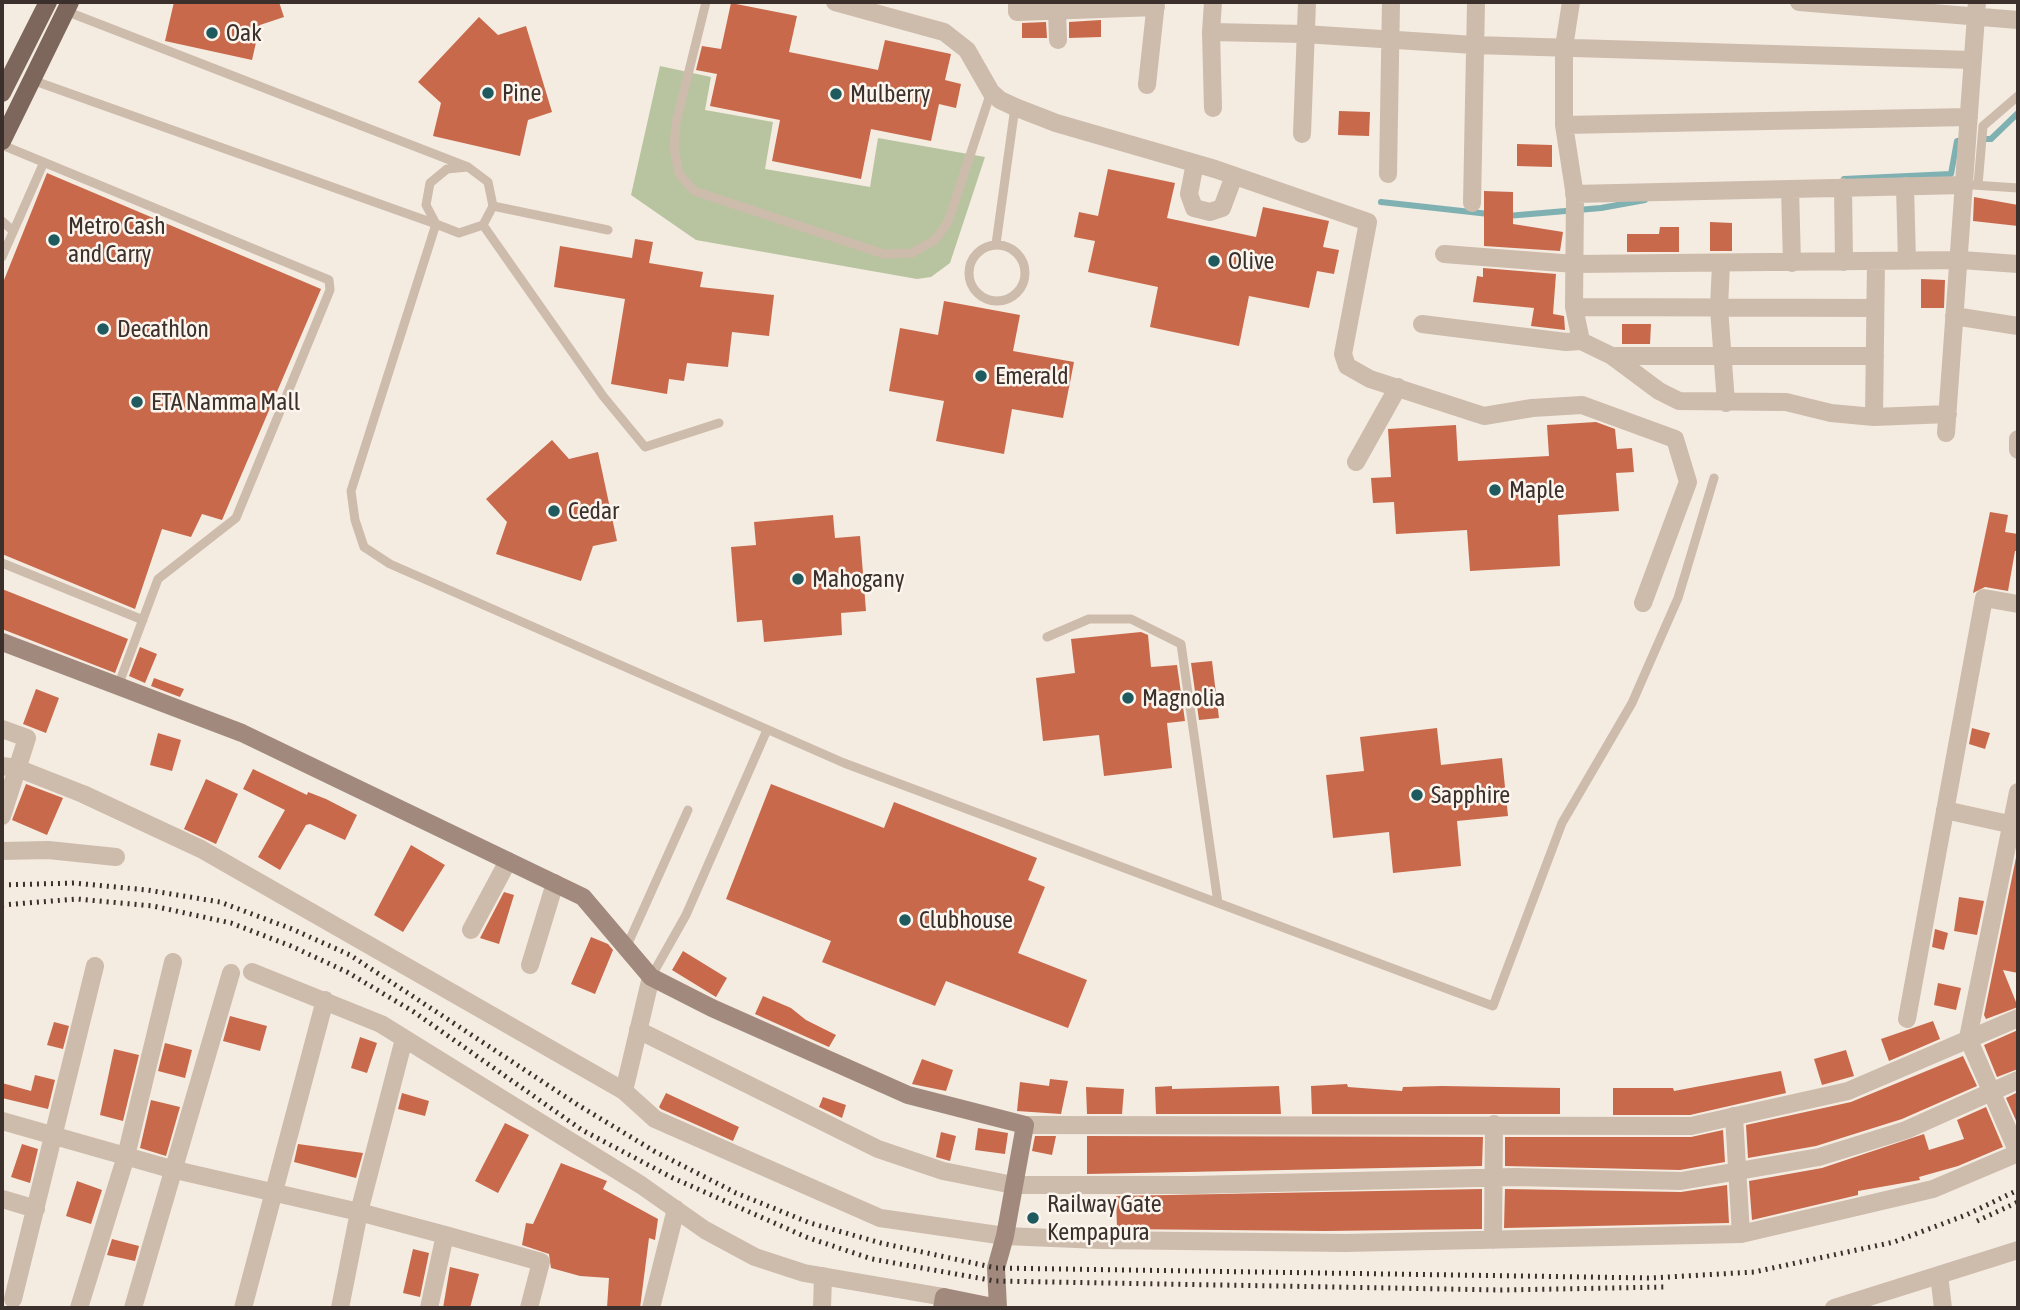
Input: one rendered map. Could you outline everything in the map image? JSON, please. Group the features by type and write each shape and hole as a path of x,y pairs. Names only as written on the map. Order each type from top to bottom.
{"main road":[{"path":"2,93 47,3"},
{"path":"2,143 68,7"}],"street":[{"path":"835,2 944,32 967,51 991,92 1015,107 1056,123 1195,163 1368,222 1343,354 1347,366 1370,379 1484,416 1532,408 1582,405 1675,439 1688,482 1643,603"},
{"path":"1017,2 1017,12 1156,4 1147,85"},
{"path":"1213,2 1213,108"},
{"path":"1302,134 1307,2"},
{"path":"1388,174 1391,2"},
{"path":"1472,203 1476,2"},
{"path":"1571,2 1564,47 1564,125 1575,198 1574,307 1581,341"},
{"path":"1799,2 1976,9 2018,20"},
{"path":"1947,433 1954,316 1974,149 1972,60 1976,9"},
{"path":"1057,11 1058,40"},
{"path":"1211,32 1304,34 1474,45 1972,60"},
{"path":"1564,125 1973,126"},
{"path":"1195,163 1189,194 1194,208 1210,212 1222,208 1234,176"},
{"path":"1575,198 1656,192 1971,185"},
{"path":"1905,186 1907,261"},
{"path":"1843,187 1844,262"},
{"path":"1790,189 1791,263"},
{"path":"1444,254 1575,264 1961,261 2018,264"},
{"path":"1874,417 1876,261"},
{"path":"1721,264 1719,308 1726,403"},
{"path":"1574,307 1875,308"},
{"path":"1954,316 2018,326"},
{"path":"1422,324 1566,342 1581,341 1612,356 1659,391 1679,401 1786,402 1830,413 1874,417 1948,414"},
{"path":"1612,356 1875,356"},
{"path":"1356,462 1398,387"},
{"path":"2018,439 2018,450"},
{"path":"1907,1019 1984,598 2018,603"},
{"path":"2,642 242,733 583,897 651,977 908,1095 1025,1125 1692,1126 1849,1091 2018,1018"},
{"path":"2,729 27,738 9,767 2,816"},
{"path":"9,767 83,794 201,849 624,1091 655,1119 880,1218 1005,1236 1345,1243 1741,1234 1933,1189 2018,1153 1968,1038 2015,825 2018,792"},
{"path":"1945,810 2015,825"},
{"path":"2,851 48,850 116,857"},
{"path":"471,930 508,860"},
{"path":"530,965 555,883"},
{"path":"79,1308 126,1156 173,962"},
{"path":"13,1298 95,966"},
{"path":"252,972 381,1024 676,1209 705,1230 755,1257 822,1276 943,1303 998,1308 996,1268 1005,1236 1025,1125"},
{"path":"133,1308 171,1169 231,973"},
{"path":"624,1091 651,977"},
{"path":"243,1308 325,1000"},
{"path":"638,1030 878,1149 943,1171 1013,1185 1194,1185 1492,1178 1681,1181 1819,1157 1893,1134 2018,1080"},
{"path":"340,1308 359,1212 404,1039"},
{"path":"1734,1116 1741,1234"},
{"path":"2,1121 171,1169 359,1212 541,1262 529,1308"},
{"path":"1493,1240 1494,1124"},
{"path":"2,1199 36,1209"},
{"path":"651,1308 676,1209"},
{"path":"429,1308 445,1235"},
{"path":"1834,1308 2018,1250"},
{"path":"1939,1275 1943,1308"},
{"path":"822,1276 822,1308"}],"lane":[{"path":"706,2 676,123 674,148 679,174 694,191 884,254 912,253 935,240 948,222 991,92"},
{"path":"32,80 459,233 483,225 493,206 488,182 468,167 68,7 47,3"},
{"path":"1973,126 1983,126 2018,96"},
{"path":"996,244 1015,107"},
{"path":"2,143 328,280 330,290 236,518 158,579 118,686"},
{"path":"2,257 44,162"},
{"path":"468,167 447,169 430,183 426,205 436,224 351,491 355,520 364,547 390,564 844,763 1493,1006 1562,823 1632,703 1678,598 1714,478"},
{"path":"1971,185 2018,188"},
{"path":"493,206 608,230"},
{"path":"2,221 12,230"},
{"path":"483,225 603,396 645,447 719,423"},
{"path":"996,244 1012,248 1023,260 1026,276 1020,291 1006,301 989,302 975,293 968,279 969,270 970,262 980,249 996,244"},
{"path":"2,563 143,620"},
{"path":"1046,637 1089,619 1131,619 1181,644 1218,903"},
{"path":"651,977 686,915 767,730"},
{"path":"626,948 688,810"}],"green space":[{"path":"660,66 711,77 705,110 773,122 765,169 870,187 878,138 985,157 950,263 931,277 917,279 696,240 631,195"}],"building":[{"name":"Oak","path":"174,2 279,2 284,17 260,25 252,60 165,41"},
{"name":"Mulberry","path":"731,3 797,16 789,52 878,70 885,40 951,54 945,80 961,84 956,108 939,104 931,141 871,129 861,179 772,161 780,120 710,106 717,74 696,70 702,46 721,49"},
{"name":"Pine","path":"479,17 498,35 526,26 552,112 528,120 520,156 433,136 441,103 418,82"},
{"path":"1101,20 1101,37 1069,38 1069,22"},
{"path":"1046,22 1047,38 1022,38 1022,23"},
{"path":"1339,111 1370,112 1369,136 1338,135"},
{"path":"1517,144 1552,145 1552,167 1517,166"},
{"name":"Olive","path":"1108,169 1175,183 1167,218 1256,237 1263,207 1329,221 1323,247 1339,250 1334,274 1317,271 1309,308 1249,296 1239,346 1150,327 1158,287 1088,272 1095,241 1074,237 1079,212 1098,216"},
{"name":"ETA Namma Mall","path":"47,173 321,289 222,520 202,514 191,537 162,529 135,609 2,554 2,285"},
{"path":"1484,191 1513,192 1513,224 1563,232 1560,251 1484,246"},
{"path":"1974,197 2018,205 2018,226 1973,221"},
{"path":"1710,222 1732,223 1732,251 1710,251"},
{"path":"1660,227 1679,227 1679,252 1627,252 1627,234 1659,234"},
{"path":"635,239 653,242 649,263 703,272 700,287 774,295 769,336 732,332 728,367 687,363 684,381 669,379 667,394 611,384 625,299 554,287 560,246 632,258"},
{"path":"1483,268 1556,274 1553,314 1564,316 1565,330 1531,326 1534,308 1473,302 1477,276 1483,277"},
{"path":"1921,279 1945,280 1944,308 1921,308"},
{"name":"Emerald","path":"944,301 1020,315 1013,351 1074,362 1063,418 1012,409 1004,454 936,441 944,401 889,391 900,328 938,335"},
{"path":"1622,324 1651,324 1650,344 1622,344"},
{"name":"Maple","path":"1596,422 1615,429 1617,449 1632,448 1634,472 1616,473 1619,511 1558,515 1560,566 1470,571 1467,530 1396,534 1394,502 1373,503 1371,478 1391,477 1388,429 1456,425 1458,461 1549,456 1547,425"},
{"name":"Cedar","path":"552,440 569,459 598,452 617,541 593,546 581,581 496,554 507,522 486,499"},
{"path":"1990,512 2008,515 2005,532 2018,534 2018,551 2015,551 2008,591 1985,587 1973,593"},
{"name":"Mahogany","path":"833,515 835,538 860,536 866,611 841,613 842,635 764,642 762,620 737,622 731,547 756,545 754,522"},
{"path":"2,589 128,639 115,673 2,629"},
{"name":"Magnolia","path":"1141,632 1148,635 1151,667 1177,665 1185,721 1167,723 1172,768 1104,776 1099,735 1043,741 1036,678 1075,673 1071,639"},
{"path":"140,647 157,654 145,683 129,676"},
{"path":"1212,661 1219,718 1199,720 1191,663"},
{"path":"154,678 184,689 180,697 151,686"},
{"path":"36,689 59,698 46,733 23,724"},
{"name":"Sapphire","path":"1437,728 1441,765 1502,758 1508,816 1457,821 1461,866 1393,873 1389,832 1333,838 1326,775 1364,771 1360,737"},
{"path":"1972,728 1990,733 1985,749 1969,744"},
{"path":"158,733 181,740 172,771 150,765"},
{"path":"253,769 357,815 345,840 310,824 306,825 280,870 258,857 285,810 243,789"},
{"path":"206,779 238,794 216,844 184,829"},
{"path":"26,784 63,798 47,835 12,820"},
{"name":"Clubhouse","path":"771,784 884,828 894,802 1037,858 1028,880 1045,887 1018,953 1087,980 1068,1028 946,981 935,1006 822,962 831,941 726,899"},
{"path":"411,845 445,865 403,932 374,915"},
{"path":"2018,848 2018,973 2003,970 2018,1007 1986,1019 1984,1015"},
{"path":"504,892 514,895 499,944 480,938"},
{"path":"1959,897 1984,901 1977,935 1954,931"},
{"path":"1935,929 1948,933 1944,950 1932,947"},
{"path":"591,937 608,944 613,950 595,994 571,984"},
{"path":"683,951 727,978 716,997 672,970"},
{"path":"1938,983 1961,988 1956,1010 1934,1005"},
{"path":"763,996 791,1008 806,1020 836,1035 829,1047 755,1014"},
{"path":"230,1016 267,1026 260,1051 223,1041"},
{"path":"1933,1021 1940,1039 1889,1061 1881,1039"},
{"path":"54,1022 69,1026 63,1049 47,1045"},
{"path":"2018,1030 2018,1069 1997,1077 1984,1045"},
{"path":"360,1037 377,1043 367,1073 351,1068"},
{"path":"165,1043 192,1050 185,1078 158,1071"},
{"path":"114,1049 139,1055 123,1121 100,1115"},
{"path":"1846,1050 1854,1076 1822,1085 1814,1059"},
{"path":"1963,1056 1977,1086 1902,1119 1816,1146 1748,1158 1746,1125 1851,1102"},
{"path":"922,1059 953,1070 946,1091 912,1084"},
{"path":"1781,1071 1786,1093 1690,1115 1613,1115 1613,1088 1673,1088 1674,1091"},
{"path":"35,1075 55,1080 48,1109 2,1098 2,1083 31,1091"},
{"path":"1050,1079 1068,1081 1061,1114 1017,1111 1020,1082 1049,1086"},
{"path":"1347,1084 1348,1087 1402,1091 1403,1087 1442,1086 1560,1088 1560,1114 1312,1114 1311,1086"},
{"path":"1172,1086 1172,1089 1279,1086 1281,1114 1156,1114 1155,1087"},
{"path":"1086,1087 1124,1089 1122,1114 1087,1114"},
{"path":"2018,1092 2018,1125 2006,1098"},
{"path":"402,1093 429,1101 425,1116 398,1109"},
{"path":"666,1093 739,1127 733,1141 661,1109 659,1107"},
{"path":"823,1097 846,1105 842,1118 819,1107"},
{"path":"151,1100 180,1107 166,1156 140,1148"},
{"path":"1986,1107 2003,1147 1958,1166 1919,1177 1920,1180 1858,1191 1858,1195 1752,1220 1749,1181 1822,1168 1924,1134 1929,1150 1964,1139 1957,1120"},
{"path":"505,1123 529,1135 498,1193 475,1181"},
{"path":"978,1128 1008,1133 1005,1154 975,1150"},
{"path":"1723,1130 1725,1162 1680,1170 1505,1166 1505,1137 1691,1137"},
{"path":"941,1132 956,1136 950,1161 936,1157"},
{"path":"1035,1136 1056,1136 1052,1155 1032,1151"},
{"path":"1087,1136 1483,1137 1482,1166 1087,1174"},
{"path":"22,1144 38,1149 30,1183 11,1177"},
{"path":"298,1144 363,1153 356,1178 294,1162"},
{"path":"561,1163 607,1181 603,1189 658,1219 655,1240 649,1238 640,1308 607,1308 609,1278 580,1276 551,1268 549,1254 522,1245 526,1223 533,1224"},
{"path":"77,1181 102,1190 91,1224 66,1216"},
{"path":"1727,1185 1729,1223 1504,1228 1505,1189 1681,1192"},
{"path":"1482,1189 1482,1229 1117,1229 1116,1196"},
{"path":"112,1239 139,1246 135,1261 107,1255"},
{"path":"413,1249 429,1253 420,1297 403,1293"},
{"path":"450,1267 479,1274 470,1308 443,1308"}],"waterway":[{"path":"1981,139 1991,139 2018,113"},
{"path":"1844,179 1951,174 1957,141 1967,140"},
{"path":"1507,216 1601,208 1645,200"},
{"path":"1381,202 1489,214"}],"railway":[{"path":"2,885 74,883 147,890 220,902 292,929 350,955 578,1105 654,1151 736,1193 810,1223 881,1243 996,1268 1651,1278 1754,1272 1894,1242 1966,1215 2018,1190"},
{"path":"2,905 77,899 153,906 231,923 291,946 347,972 414,1012 582,1130 673,1178 806,1237 872,1259 995,1281 1502,1290 1667,1287"},
{"path":"1977,1221 2018,1202"}],"place":[{"name":"Oak","path":"212,33"},
{"name":"Pine","path":"488,93"},
{"name":"Mulberry","path":"836,94"},
{"name":"Metro Cash and Carry","path":"54,240"},
{"name":"Olive","path":"1214,261"},
{"name":"Decathlon","path":"103,329"},
{"name":"Emerald","path":"981,376"},
{"name":"ETA Namma Mall","path":"137,402"},
{"name":"Maple","path":"1495,490"},
{"name":"Cedar","path":"554,511"},
{"name":"Mahogany","path":"798,579"},
{"name":"Magnolia","path":"1128,698"},
{"name":"Sapphire","path":"1417,795"},
{"name":"Clubhouse","path":"905,920"},
{"name":"Railway Gate Kempapura","path":"1033,1218"}]}
